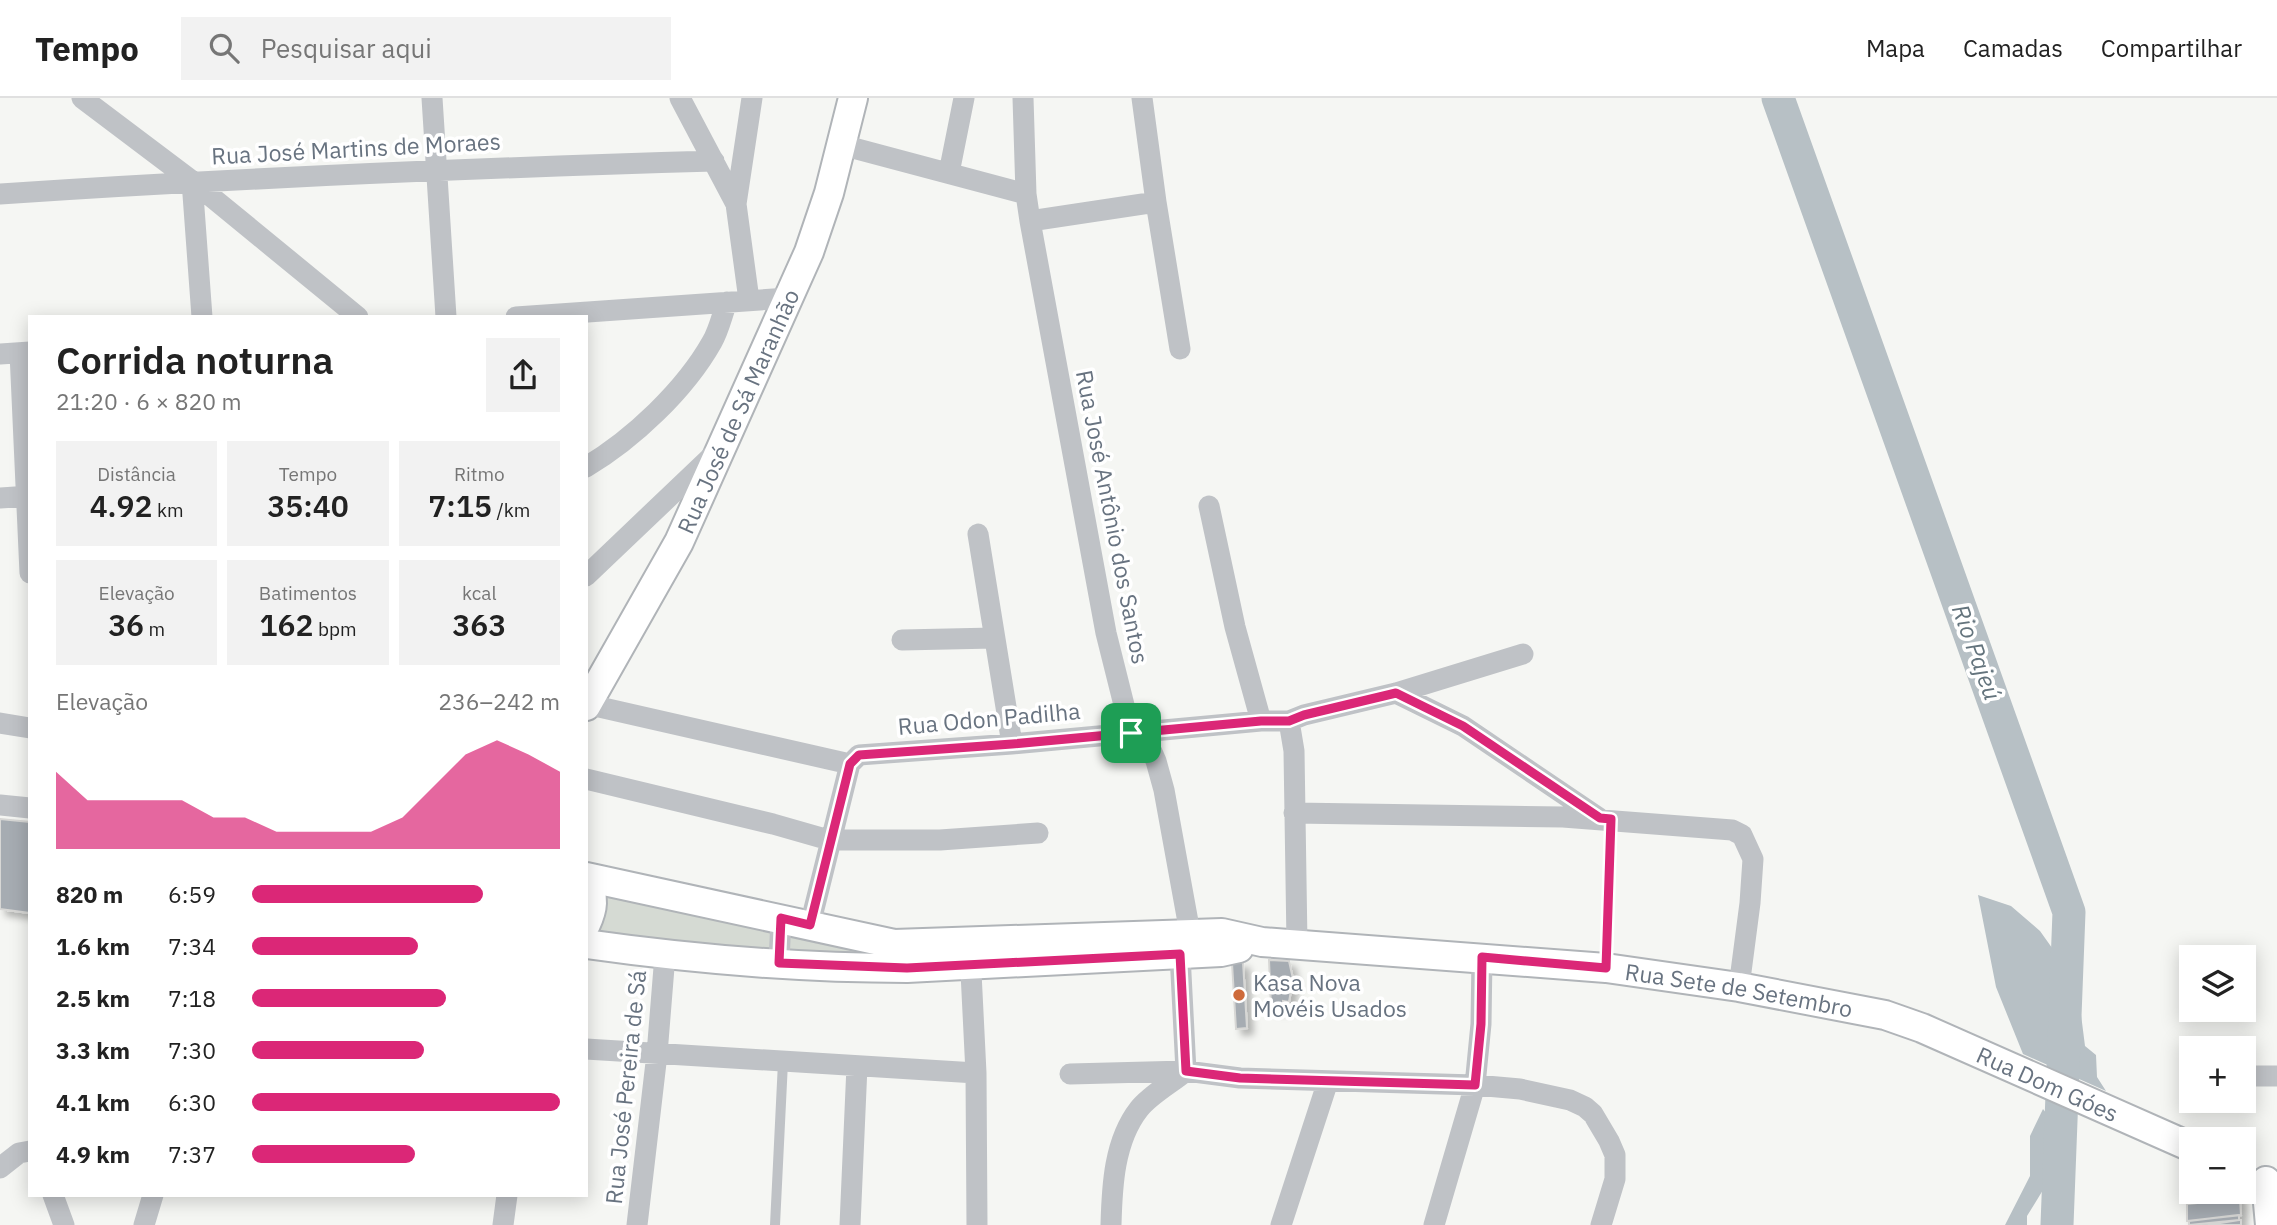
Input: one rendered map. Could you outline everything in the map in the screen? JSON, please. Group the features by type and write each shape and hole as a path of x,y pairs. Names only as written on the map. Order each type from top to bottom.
{"street":[{"path":"82,98 192,181 356,315"},
{"path":"432,98 446,315"},
{"path":"680,98 736,204"},
{"path":"749,300 736,204 752,98"},
{"name":"Rua José de Sá Maranhão","path":"588,703 679,542 809,251 829,193 853,98"},
{"path":"949,173 964,98"},
{"name":"Rua José Antônio dos Santos","path":"1023,98 1026,194 1030,221 1106,633 1131,733 1152,751 1164,790 1185,943 1186,1071"},
{"path":"1142,98 1180,349"},
{"path":"842,145 1026,194"},
{"name":"Rua José Martins de Moraes","path":"0,194 437,169 714,161"},
{"path":"192,181 202,315"},
{"path":"1030,221 1156,202"},
{"path":"544,315 788,298"},
{"path":"588,466 636,432 662,407 712,341 727,302"},
{"path":"0,498 28,496 17,353"},
{"path":"588,574 722,447"},
{"path":"1209,506 1235,627 1261,721"},
{"path":"978,534 1012,744"},
{"path":"902,640 994,638"},
{"name":"Rua Odon Padilha","path":"850,764 859,755 1261,721 1289,721 1396,693 1523,654"},
{"path":"1396,693 1463,726 1605,819"},
{"path":"588,705 850,764 810,925"},
{"path":"1289,721 1294,751 1297,943"},
{"path":"0,723 28,729"},
{"path":"588,779 830,840 940,840 1038,833"},
{"path":"0,805 28,808"},
{"path":"1294,813 1605,819 1732,830 1742,835 1753,859 1739,987"},
{"name":"Rua Sete de Setembro","path":"588,877 894,944 907,956"},
{"path":"588,885 592,891 593,908 588,919"},
{"path":"779,963 781,918"},
{"name":"Rua Sete de Setembro","path":"588,944 665,955 779,963 1185,943 1221,952 1262,942 1297,943 1606,968 1739,987 1885,1015 1922,1028"},
{"path":"970,953 977,1225"},
{"name":"Rua José Pereira de Sá","path":"637,1225 657,1054 665,955"},
{"path":"1434,1225 1475,1085 1481,1024 1482,957"},
{"name":"Rua Dom Góes","path":"1922,1028 2179,1141"},
{"path":"588,1049 975,1073"},
{"path":"850,1225 857,1066"},
{"path":"1070,1074 1186,1071 1240,1078 1475,1085 1556,1096 1585,1107 1593,1114 1615,1155 1615,1179 1601,1225"},
{"path":"1111,1225 1114,1177 1122,1144 1131,1122 1140,1107 1186,1071"},
{"path":"2256,1076 2277,1076"},
{"path":"1281,1225 1328,1082"},
{"path":"0,1168 19,1153 28,1151"},
{"path":"2262,1179 2270,1225"},
{"path":"54,1197 64,1225"},
{"path":"144,1225 152,1197"},
{"path":"503,1225 507,1197"}],"lane":[{"path":"775,1225 783,1062"}],"path":[{"path":"1605,819 1606,968"}],"shaded area":[{"path":"588,882 832,940 900,961 588,937"},
{"path":"1978,895 2011,906 2040,931 2077,983 2085,1046 2096,1055 2097,1077 2106,1091 2023,1054 1996,987"},
{"path":"2043,1109 2050,1118 2043,1190 2027,1216 2027,1225 2005,1225 2030,1176 2030,1136"}],"building":[{"path":"0,819 28,822 28,913 0,909"},
{"path":"1269,960 1289,961 1293,979 1289,1002 1283,1001 1283,1008 1271,1007"},
{"name":"Kasa Nova Movéis Usados","path":"1243,962 1247,1028 1236,1029 1232,963"},
{"path":"2187,1204 2240,1204 2241,1215 2187,1221"},
{"path":"2239,1215 2239,1220 2189,1225 2189,1221"},
{"path":"2241,1220 2241,1225 2208,1225"}],"waterway":[{"name":"Rio Pajeú","path":"1778,98 2069,912 2057,1225"}],"place":[{"name":"Kasa Nova Movéis Usados","path":"1239,995"}],"route":[{"path":"1396,693 1440,714 1463,726 1600,818 1611,819 1606,968 1482,957 1481,1024 1475,1085 1240,1078 1186,1071 1180,954 907,968 779,963 781,918 810,925 850,764 859,755 1131,733 1261,721 1289,721 1396,693"}]}
